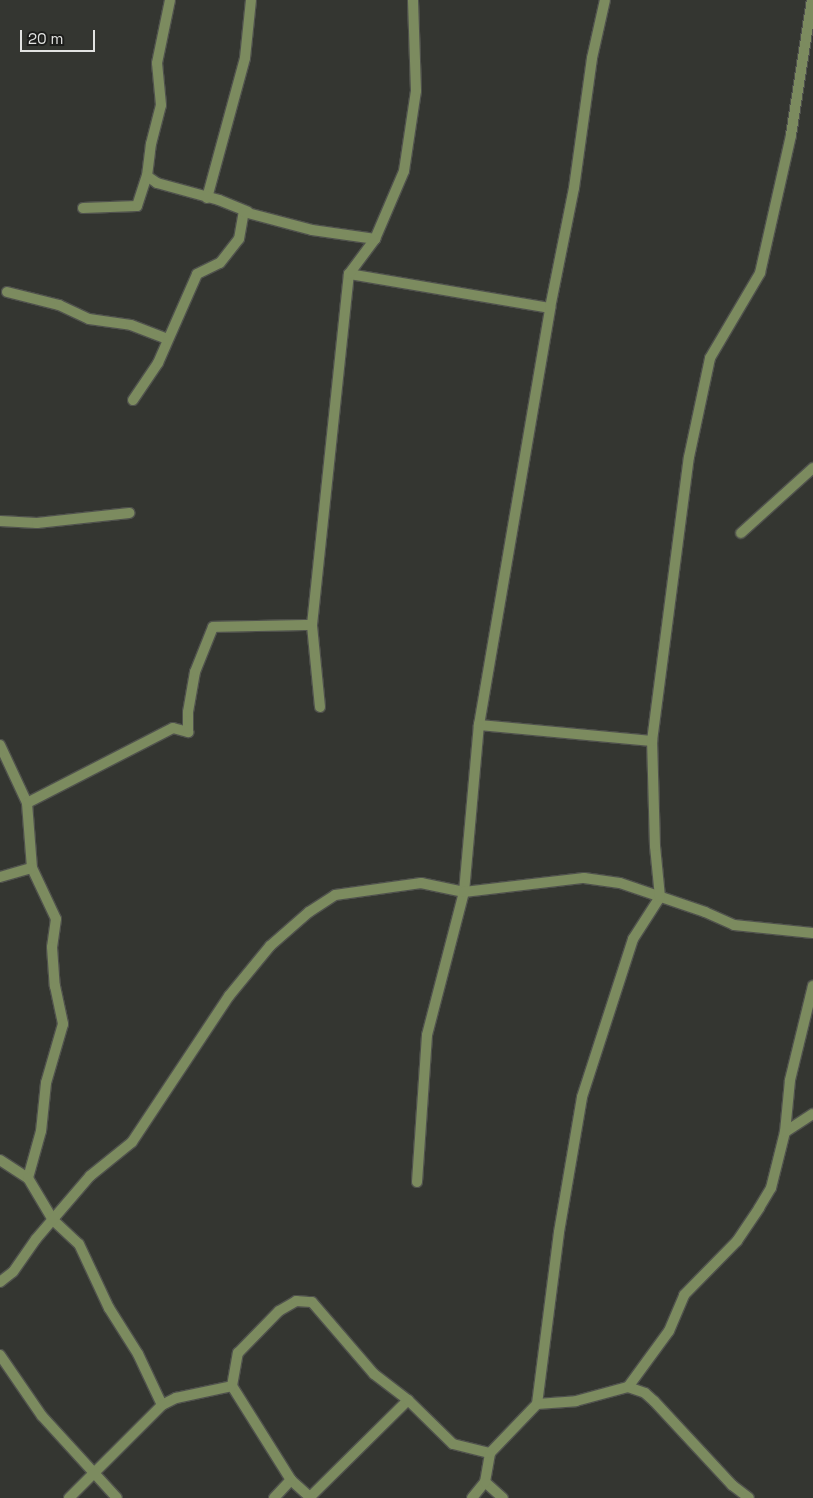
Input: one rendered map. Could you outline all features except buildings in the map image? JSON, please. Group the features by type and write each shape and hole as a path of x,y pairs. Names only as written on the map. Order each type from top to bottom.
{"street":[{"path":"83,208 137,206 147,176 150,144 161,106 157,63 170,0"},
{"path":"207,198 245,58 251,0"},
{"path":"320,707 312,625 349,274 375,239 404,171 416,91 413,0"},
{"path":"417,1182 427,1035 464,892 480,726 550,308 574,188 592,58 605,0"},
{"path":"472,1498 485,1482 490,1453 538,1404 559,1232 582,1097 633,939 660,897 655,846 652,741 688,457 710,358 760,273 791,136 812,0"},
{"path":"147,176 157,183 312,230 375,239"},
{"path":"134,400 158,363 197,274 220,263 239,239 244,212 248,212"},
{"path":"349,274 550,308"},
{"path":"7,292 59,305 89,320 131,325 167,339"},
{"path":"740,533 813,468"},
{"path":"0,521 37,523 129,513"},
{"path":"27,803 173,728 188,732 188,712 195,672 213,627 312,625"},
{"path":"480,726 652,741"},
{"path":"0,745 27,803 32,868 56,919 52,947 55,986 63,1024 46,1083 42,1131 28,1178"},
{"path":"0,877 32,868"},
{"path":"0,1282 13,1272 90,1176 132,1142 230,996 270,946 309,912 335,895 421,883 464,892 584,878 620,884 734,925 813,933"},
{"path":"628,1387 669,1331 684,1295 737,1241 771,1188 786,1132 790,1080 813,986"},
{"path":"786,1132 813,1114"},
{"path":"0,1160 28,1178 53,1220 79,1244 109,1308 138,1354 162,1405"},
{"path":"408,1400 310,1498 291,1480 232,1386 238,1353 256,1331 279,1310 296,1301 312,1302 374,1374 408,1400 453,1444 490,1453"},
{"path":"0,1355 42,1416 117,1498"},
{"path":"69,1498 162,1405 176,1398 232,1386"},
{"path":"538,1404 576,1401 628,1387 645,1393 654,1400 732,1485 749,1498"},
{"path":"274,1498 291,1480"},
{"path":"485,1482 503,1498"}]}
